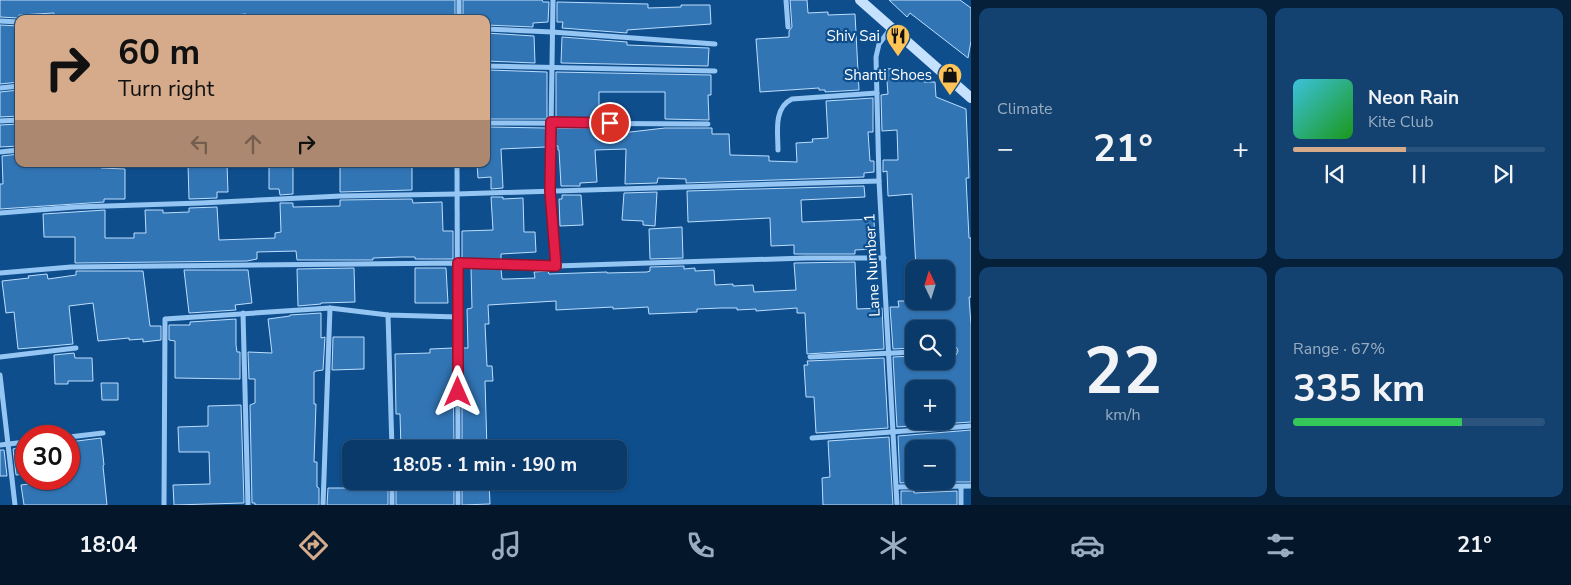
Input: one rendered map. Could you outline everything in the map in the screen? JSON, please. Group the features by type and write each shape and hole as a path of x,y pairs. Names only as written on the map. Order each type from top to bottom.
{"street":[{"path":"459,0 459,15"},
{"path":"553,0 550,191 556,266"},
{"path":"786,0 788,27"},
{"path":"860,0 971,98"},
{"path":"0,21 15,22"},
{"name":"Lane Number 1","path":"891,28 879,44 876,57 879,181 897,505"},
{"path":"490,29 715,44"},
{"path":"490,66 715,71"},
{"path":"0,88 15,86"},
{"path":"778,150 778,116 785,102 792,99 877,93"},
{"path":"0,122 15,120"},
{"path":"490,123 708,124"},
{"path":"0,152 15,150"},
{"path":"458,167 458,440"},
{"path":"0,213 76,207 341,196 879,181"},
{"path":"0,273 71,267 458,263 556,266 806,258 884,258"},
{"path":"164,505 165,318 330,308 388,316 458,317"},
{"path":"323,505 330,308"},
{"path":"243,312 248,505"},
{"path":"388,316 392,440"},
{"path":"0,357 76,348"},
{"path":"810,357 905,352"},
{"path":"0,375 15,505"},
{"path":"812,438 971,426"},
{"path":"80,436 103,433"},
{"path":"0,445 15,443"},
{"path":"897,487 971,486"},
{"path":"961,487 961,505"},
{"path":"392,490 392,505"},
{"path":"458,490 458,505"}],"building":[{"path":"0,0 455,0 455,15 54,15 54,13 15,15 15,18 0,17"},
{"path":"463,0 542,0 543,2 549,2 548,22 533,23 533,27 490,25 490,15 463,15"},
{"path":"790,0 807,0 808,13 828,12 828,15 855,14 859,90 825,92 825,90 819,90 819,88 760,92 756,39 789,37 789,31 792,27"},
{"path":"889,0 960,0 971,8 971,41 968,58 910,13 907,17"},
{"path":"557,2 648,4 648,8 710,5 711,24 627,30 627,33 562,28 563,22 557,22"},
{"path":"0,25 15,26 15,82 0,84"},
{"path":"490,33 534,36 535,63 490,61"},
{"path":"562,37 627,42 627,45 709,48 708,66 561,63"},
{"path":"902,68 902,77 924,76 924,82 935,82 936,97 966,109 969,178 966,178 969,238 971,238 971,297 969,297 971,325 971,422 955,423 955,380 905,380 905,426 897,427 893,357 905,356 905,370 955,370 955,355 958,351 955,348 955,320 905,320 905,348 893,349 890,307 899,307 898,301 905,301 905,310 955,310 955,260 916,260 912,194 888,196 887,171 883,172 883,160 898,160 897,130 882,131 881,95 888,94 886,69"},
{"path":"490,70 547,72 547,119 490,119"},
{"path":"556,72 711,75 711,95 708,95 709,120 665,119 665,92 599,92 599,119 556,119"},
{"path":"15,90 15,116 0,117 0,92"},
{"path":"873,98 873,132 868,132 870,161 874,161 874,172 864,173 864,177 686,183 686,179 658,178 657,183 625,184 626,149 595,150 597,182 580,183 580,186 561,186 559,150 558,146 555,146 555,128 599,128 599,132 630,132 665,128 712,128 712,134 729,134 730,155 769,156 769,161 797,162 796,143 813,142 812,139 828,138 826,101"},
{"path":"15,124 15,146 0,147 0,125"},
{"path":"490,127 547,128 546,147 501,149 503,188 491,189 491,177 478,178 477,167 490,167"},
{"path":"15,154 15,167 101,167 125,169 125,199 104,199 104,202 0,209 0,184 3,184 2,156"},
{"path":"188,167 227,167 228,192 217,192 217,198 189,199"},
{"path":"269,167 293,167 293,194 280,195 279,189 269,189"},
{"path":"340,167 412,167 412,190 340,192"},
{"path":"864,186 865,197 801,200 802,222 874,219 875,249 855,250 855,254 794,254 794,245 771,246 770,218 688,222 687,191"},
{"path":"657,192 655,226 643,225 643,221 622,220 624,193"},
{"path":"562,195 581,195 583,225 560,226 559,199 562,199"},
{"path":"491,197 503,197 503,199 523,198 524,232 535,232 536,252 501,254 501,260 462,259 462,231 493,230"},
{"path":"412,199 413,203 442,202 443,231 453,231 453,259 401,257 373,258 373,260 297,260 296,251 257,252 257,259 247,261 75,263 75,237 44,237 43,214 105,210 105,238 134,238 134,233 146,233 145,210 163,210 163,213 189,212 189,208 217,207 219,240 275,238 275,233 281,232 280,203 293,203 293,207 340,206 340,200"},
{"path":"682,227 683,258 650,259 649,229"},
{"path":"855,262 857,309 882,308 884,349 807,354 805,313 797,313 797,308 756,311 756,309 737,310 737,308 721,308 697,309 697,312 649,314 648,307 556,310 556,301 488,305 489,324 485,324 487,366 492,366 493,381 485,381 487,440 462,440 462,348 468,348 467,309 472,308 471,268 501,269 502,279 507,279 535,278 534,272 548,271 549,274 647,272 650,271 650,267 684,266 684,269 695,268 695,271 714,270 715,285 753,285 754,292 796,290 794,263"},
{"path":"354,268 355,302 298,306 297,269"},
{"path":"415,268 446,268 448,303 415,303"},
{"path":"184,270 248,270 252,303 235,305 236,310 189,313"},
{"path":"76,271 143,271 150,326 161,326 161,340 143,342 143,339 129,340 129,338 98,341 93,303 69,306 73,344 18,349 14,312 6,313 2,281 47,274 48,279 76,275"},
{"path":"321,313 321,338 325,337 323,370 314,372 314,404 316,404 314,462 317,462 319,505 255,505 255,503 252,503 250,405 255,403 255,379 249,379 248,352 272,353 268,319"},
{"path":"236,319 236,345 237,352 240,352 240,379 175,378 175,341 169,340 169,325 190,325 190,322"},
{"path":"333,337 364,337 364,369 332,370"},
{"path":"453,348 454,440 401,440 400,414 396,414 395,354 430,353 430,349"},
{"path":"74,353 75,358 92,358 93,381 68,381 68,384 55,384 54,355"},
{"path":"884,358 888,428 816,433 814,397 806,397 804,365 808,365 807,361"},
{"path":"101,383 118,383 118,400 102,400"},
{"path":"241,405 244,503 174,505 173,485 210,484 209,452 179,452 178,427 208,426 208,406"},
{"path":"971,430 971,482 955,482 955,440 905,440 905,483 900,483 898,436"},
{"path":"889,437 893,505 823,505 822,478 830,477 828,441"},
{"path":"101,438 107,505 24,505 22,490 80,490 80,441"},
{"path":"13,449 15,449 15,466"},
{"path":"0,450 4,450 7,476 0,476"},
{"path":"328,488 342,488 342,490 388,490 388,505 327,505"},
{"path":"396,490 454,490 454,505 396,505"},
{"path":"462,490 489,490 490,504 462,505"},
{"path":"901,491 914,491 914,493 957,491 957,505 901,505"}],"place":[{"name":"Shiv Sai","path":"898,57"},
{"name":"Shanti Shoes","path":"950,96"}],"route":[{"path":"458,392 458,263 556,266 550,191 551,122 610,123"}]}
